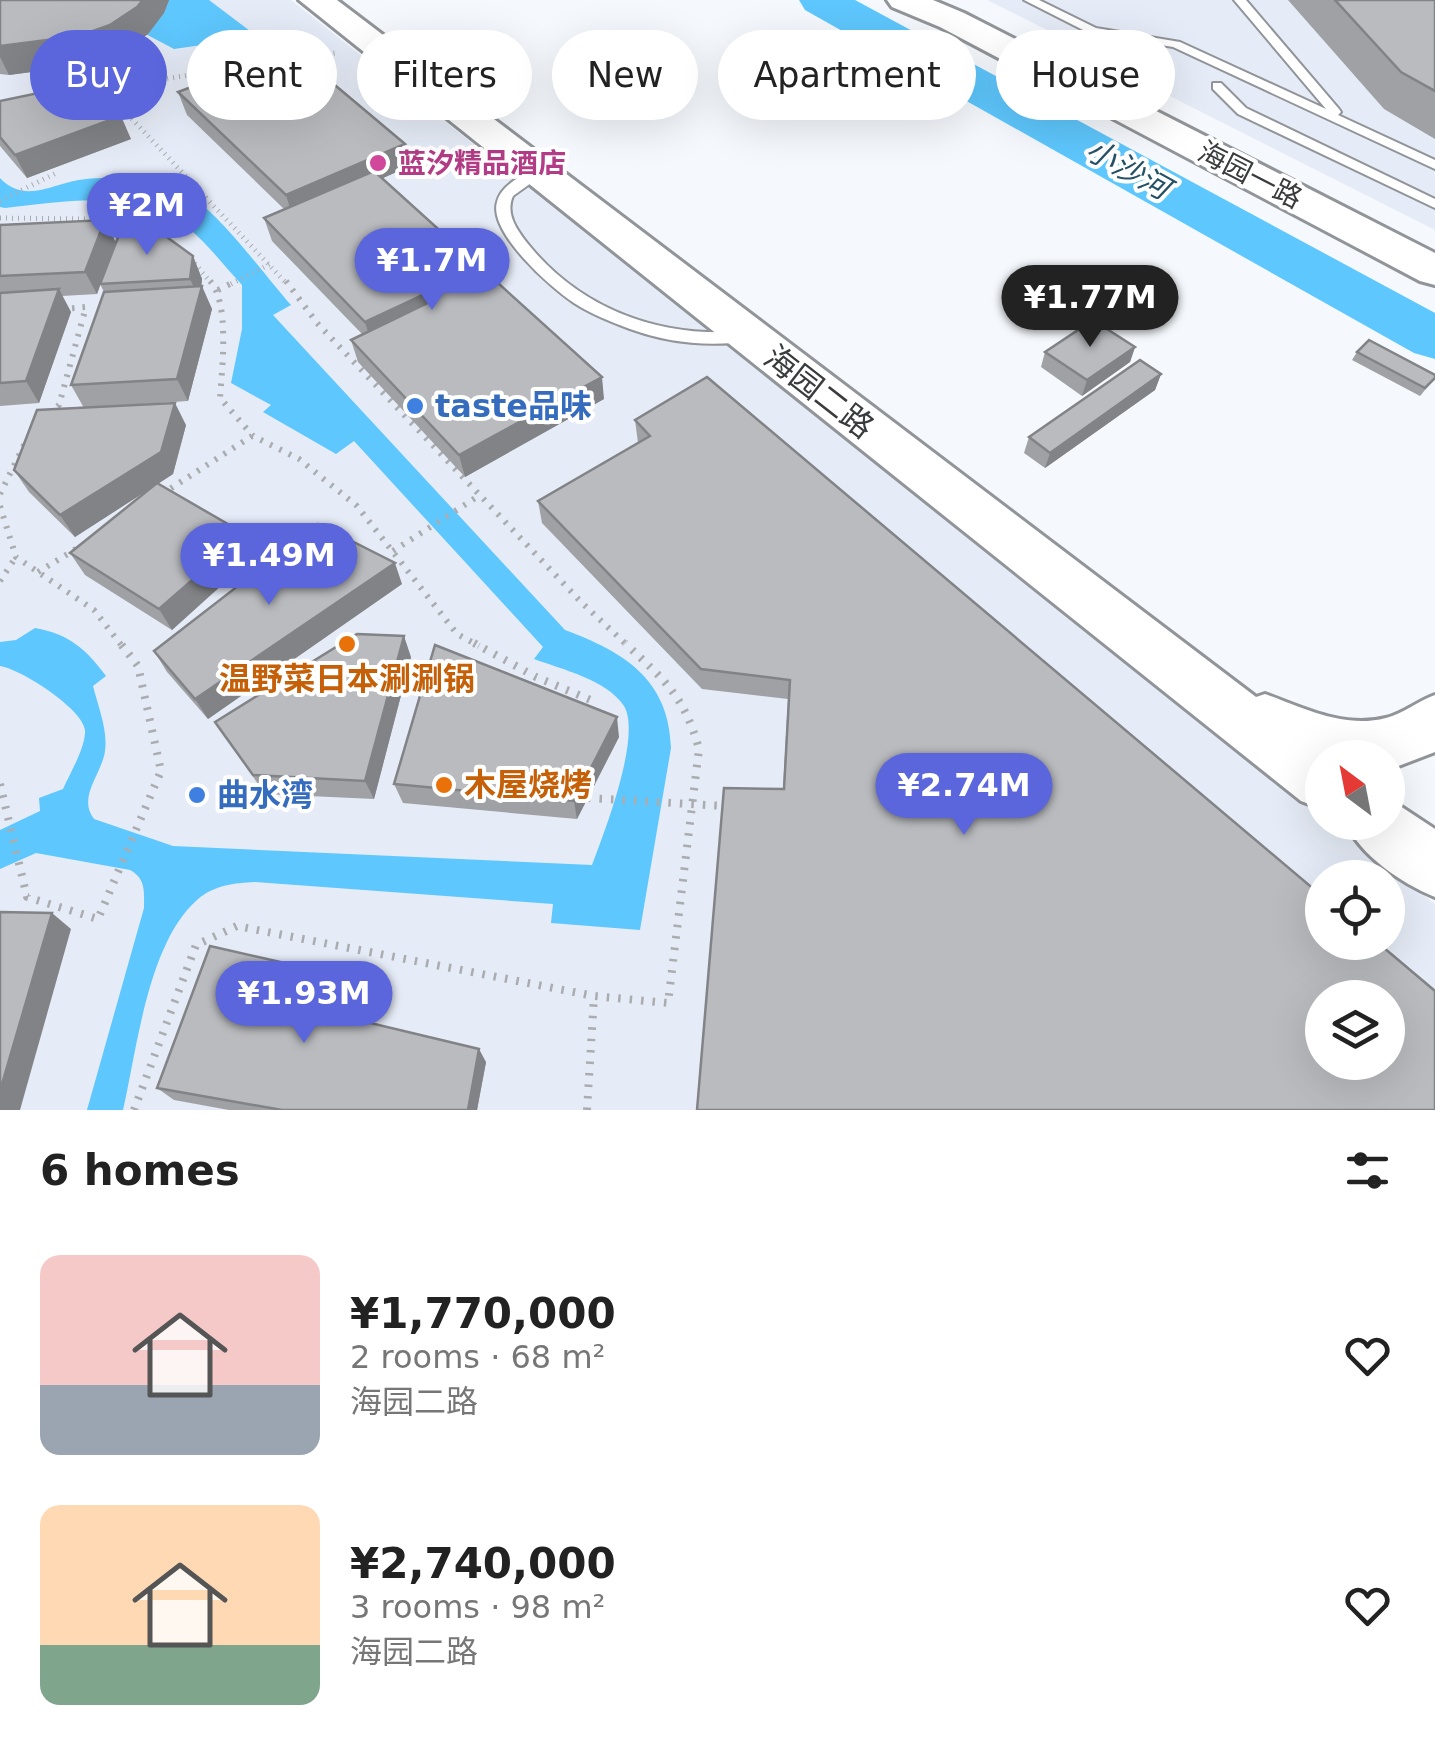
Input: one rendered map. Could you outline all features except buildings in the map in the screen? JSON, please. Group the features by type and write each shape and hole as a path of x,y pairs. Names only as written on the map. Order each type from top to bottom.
{"street":[{"name":"海园二路","path":"316,0 357,32"},
{"name":"海园一路","path":"904,0 942,10 1435,271"},
{"name":"海园二路","path":"471,120 1305,769"},
{"path":"1208,695 1322,741 1362,750 1390,747 1435,720"},
{"path":"1400,840 1435,867"}],"lane":[{"path":"1030,0 1093,30 1176,44 1435,165"},
{"path":"1240,0 1321,99 1369,134"},
{"path":"1216,86 1242,111 1435,204"},
{"path":"538,172 512,189 502,203 504,220 531,258 570,294 640,326 682,337 713,340 748,336"}],"path":[{"path":"134,1110 196,945 238,926 594,996 668,1003 699,749 692,724 674,690 581,602 317,324 272,263 135,120"},
{"path":"0,202 58,172"},
{"path":"0,218 87,219 146,229"},
{"path":"186,252 218,290 223,348 220,398 253,436 298,459 357,506 456,634 536,677 593,701"},
{"path":"218,290 272,263"},
{"path":"35,422 59,405 86,307 51,310"},
{"path":"154,499 253,436"},
{"path":"0,494 26,440"},
{"path":"394,551 480,495"},
{"path":"0,506 16,557 94,610 138,666 161,772 98,919 26,897 0,784"},
{"path":"38,572 88,541"},
{"path":"0,580 16,557"},
{"path":"588,798 724,806"},
{"path":"587,1110 594,996"}],"shaded area":[{"path":"0,0 291,0 329,30 187,30 187,120 337,120 337,36 357,52 357,120 443,120 1305,802 1305,840 1354,840 1379,860 1305,860 1305,960 1405,960 1405,880 1435,904 1435,1110 0,1110"},
{"path":"987,0 1435,0 1435,230 1175,99 1175,30 1047,30"}],"water":[{"path":"0,0 209,0 249,30 187,30 187,47 174,49 167,45 167,30 138,30"},
{"path":"0,178 10,186 31,191 86,179 137,180 174,189 198,201 291,305 273,315 565,630 624,659 652,686 662,704 671,748 640,930 551,923 553,904 255,882 217,888 197,900 167,942 147,998 123,1110 87,1110 144,908 143,886 130,870 36,853 0,869 0,830 40,811 39,798 63,789 80,752 85,730 74,712 50,691 0,666 0,642 16,640 35,628 76,644 99,666 106,676 93,686 106,743 89,794 89,811 94,819 173,846 592,865 625,761 628,720 624,706 607,689 534,659 543,647 354,441 336,454 263,412 271,405 231,383 242,329 242,285 195,234 168,215 124,202 0,207"}],"waterway":[{"name":"小沙河","path":"821,0 1435,339"}],"place":[{"name":"蓝汐精品酒店","path":"378,163"},
{"name":"taste品味","path":"415,406"},
{"name":"温野菜日本涮涮锅","path":"347,644"},
{"name":"木屋烧烤","path":"444,785"},
{"name":"曲水湾","path":"197,795"}]}
